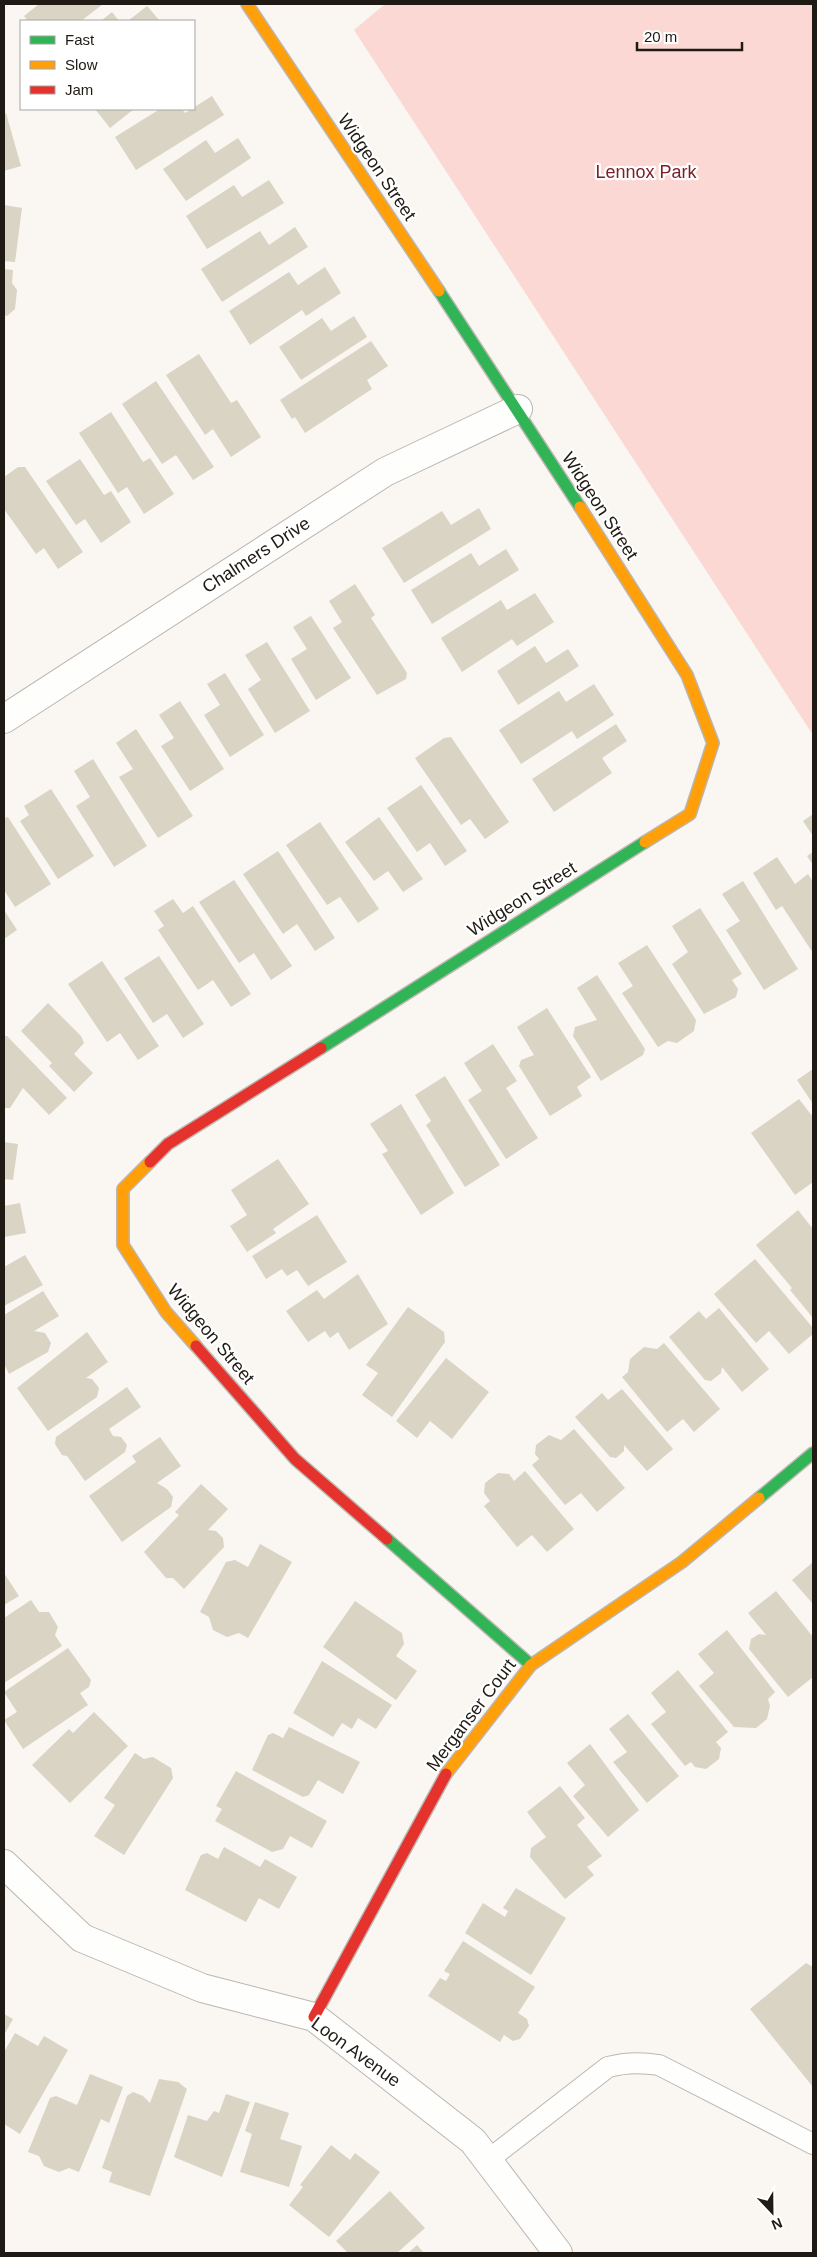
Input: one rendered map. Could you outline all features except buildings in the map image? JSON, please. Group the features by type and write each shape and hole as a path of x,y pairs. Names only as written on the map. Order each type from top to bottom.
{"street":[{"name":"Widgeon Street","path":"247,4 518,409 687,675 714,743 690,814 168,1144 123,1189 123,1245 166,1312 295,1459 531,1665"},
{"name":"Chalmers Drive","path":"4,719 385,472 518,409"},
{"name":"Merganser Court","path":"314,2017 448,1770 531,1665 682,1562 813,1453"},
{"name":"Loon Avenue","path":"4,1864 82,1938 202,1988 314,2017 473,2141 558,2253"}],"lane":[{"path":"488,2160 608,2067 634,2062 659,2065 813,2144"}],"green space":[{"name":"Lennox Park","path":"385,4 813,4 813,735 354,30"}],"traffic: fast":[{"path":"439,291 580,507"},
{"path":"321,1048 645,842"},
{"path":"759,1498 813,1453"},
{"path":"387,1539 531,1665"}],"traffic: slow":[{"path":"247,4 439,291"},
{"path":"580,507 687,675 713,743 690,814 645,842"},
{"path":"150,1162 123,1189 123,1245 166,1312 196,1346"},
{"path":"446,1774 531,1665 682,1562 759,1498"}],"traffic: jam":[{"path":"150,1162 168,1144 321,1048"},
{"path":"196,1346 295,1459 387,1539"},
{"path":"314,2017 446,1774"}]}
